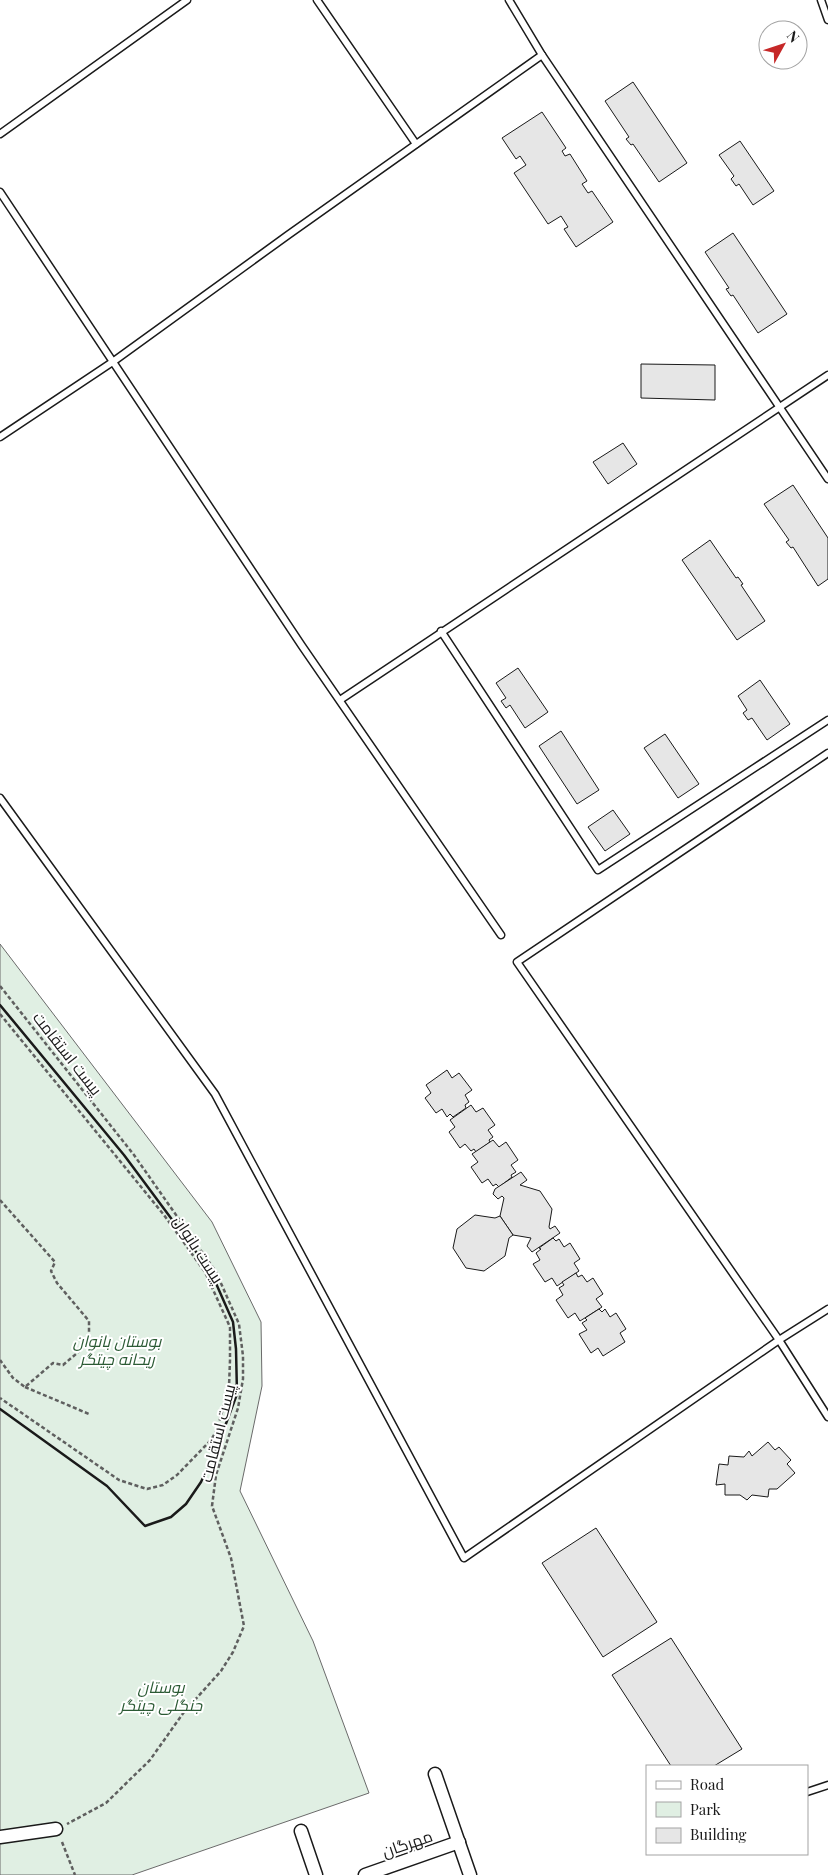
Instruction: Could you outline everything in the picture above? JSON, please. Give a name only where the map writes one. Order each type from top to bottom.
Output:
[{"type":"street","points":[[435,1774],[470,1875]]},
{"type":"street","points":[[0,1837],[56,1829]]},
{"type":"street","points":[[301,1831],[316,1875]]},
{"type":"street","name":"مهرگان","points":[[366,1875],[459,1842]]},
{"type":"lane","points":[[0,134],[187,0]]},
{"type":"lane","points":[[317,0],[416,144]]},
{"type":"lane","points":[[509,0],[542,55],[828,479]]},
{"type":"lane","points":[[821,0],[828,20]]},
{"type":"lane","points":[[0,437],[114,361],[542,55]]},
{"type":"lane","points":[[0,192],[340,700],[501,935]]},
{"type":"lane","points":[[340,700],[828,375]]},
{"type":"lane","points":[[441,631],[598,870],[828,720]]},
{"type":"lane","points":[[828,753],[517,962],[780,1340],[828,1417]]},
{"type":"lane","points":[[0,798],[215,1094],[464,1558],[780,1340],[828,1309]]},
{"type":"lane","points":[[808,1792],[828,1784]]},
{"type":"path","name":"پیست استقامت","points":[[0,986],[134,1154],[216,1272],[239,1324],[243,1356],[243,1379],[238,1408],[216,1475],[212,1506],[231,1558],[244,1626],[234,1652],[221,1671],[184,1712],[150,1760],[106,1803],[56,1829]]},
{"type":"path","name":"پیست بانوان","points":[[0,1014],[164,1215],[205,1272],[230,1327],[230,1387],[217,1430],[211,1440],[177,1475],[163,1485],[147,1489],[119,1480],[0,1398]]},
{"type":"path","points":[[0,1200],[55,1262],[52,1271],[57,1283],[89,1321],[89,1343],[63,1365],[53,1363],[25,1387]]},
{"type":"path","points":[[0,1360],[13,1378],[25,1387],[89,1414]]},
{"type":"path","points":[[56,1829],[75,1875]]},
{"type":"green space","name":"بوستان جنگلی چیتگر","points":[[0,944],[212,1222],[261,1322],[262,1386],[240,1491],[313,1641],[369,1793],[132,1875],[0,1875]]},
{"type":"building","points":[[633,82],[687,163],[659,182],[633,144],[631,145],[626,139],[629,137],[605,101]]},
{"type":"building","points":[[542,112],[566,148],[562,151],[565,156],[570,154],[587,181],[582,184],[588,193],[592,191],[613,222],[576,247],[564,229],[568,227],[561,216],[548,224],[514,173],[526,165],[520,156],[516,159],[502,138]]},
{"type":"building","points":[[740,141],[774,191],[753,205],[739,184],[736,186],[731,179],[734,176],[719,155]]},
{"type":"building","points":[[733,233],[787,314],[758,333],[733,295],[731,296],[726,289],[729,288],[705,252]]},
{"type":"building","points":[[641,364],[715,365],[715,400],[641,398]]},
{"type":"building","points":[[623,443],[637,464],[608,484],[593,462]]},
{"type":"building","points":[[793,485],[828,538],[828,579],[818,586],[793,547],[791,548],[786,542],[789,540],[764,504]]},
{"type":"building","points":[[710,540],[736,578],[738,577],[743,584],[741,585],[765,621],[737,640],[682,560]]},
{"type":"building","points":[[518,668],[548,712],[525,728],[510,705],[506,708],[501,701],[506,698],[496,683]]},
{"type":"building","points":[[760,680],[790,724],[767,740],[752,718],[748,720],[743,713],[747,710],[738,696]]},
{"type":"building","points":[[561,731],[599,790],[577,804],[539,746]]},
{"type":"building","points":[[665,734],[699,784],[678,798],[644,748]]},
{"type":"building","points":[[613,810],[630,834],[605,851],[588,827]]},
{"type":"building","points":[[447,1070],[452,1078],[459,1073],[472,1090],[465,1095],[469,1102],[465,1105],[466,1108],[453,1117],[450,1114],[447,1117],[442,1109],[436,1113],[425,1098],[431,1093],[426,1085]]},
{"type":"building","points":[[471,1105],[476,1112],[483,1108],[495,1125],[488,1130],[493,1137],[489,1140],[490,1142],[476,1152],[474,1149],[471,1151],[465,1144],[460,1148],[449,1132],[455,1127],[450,1120]]},
{"type":"building","points":[[493,1140],[499,1147],[506,1142],[518,1160],[511,1165],[516,1172],[499,1187],[496,1184],[493,1186],[488,1179],[482,1183],[471,1167],[478,1162],[472,1154]]},
{"type":"building","points":[[521,1172],[527,1180],[520,1185],[540,1191],[552,1209],[549,1227],[550,1229],[555,1226],[560,1233],[532,1252],[527,1246],[531,1238],[513,1235],[500,1216],[504,1198],[502,1196],[498,1199],[493,1194],[495,1189]]},
{"type":"building","points":[[475,1215],[495,1218],[500,1216],[513,1235],[509,1238],[505,1256],[484,1271],[466,1268],[453,1248],[457,1229]]},
{"type":"building","points":[[553,1238],[556,1241],[559,1239],[564,1247],[570,1243],[580,1259],[574,1263],[579,1271],[557,1286],[552,1278],[545,1282],[533,1264],[540,1260],[536,1253],[541,1249],[539,1248]]},
{"type":"building","points":[[576,1273],[578,1277],[582,1275],[587,1282],[593,1278],[603,1294],[596,1299],[602,1307],[580,1321],[575,1313],[568,1318],[556,1300],[563,1295],[559,1288],[564,1285],[562,1282]]},
{"type":"building","points":[[599,1309],[602,1312],[605,1309],[610,1317],[616,1313],[626,1329],[620,1333],[625,1342],[603,1356],[598,1348],[591,1353],[579,1334],[587,1330],[582,1323],[587,1320],[585,1318]]},
{"type":"building","points":[[768,1442],[775,1450],[779,1447],[791,1460],[787,1464],[795,1473],[777,1489],[769,1489],[768,1497],[752,1495],[747,1500],[740,1495],[725,1495],[725,1484],[716,1485],[719,1464],[728,1465],[729,1456],[744,1457],[749,1451],[752,1456]]},
{"type":"building","points":[[596,1528],[657,1622],[603,1657],[542,1563]]},
{"type":"building","points":[[671,1638],[742,1749],[716,1765],[670,1765],[612,1675]]},
{"type":"wall","points":[[0,1005],[124,1155],[211,1272],[233,1322],[237,1394],[218,1445],[201,1482],[186,1504],[171,1517],[145,1526],[107,1486],[0,1409]]},
{"type":"park label","name":"بوستان بانوان ریحانه چیتگر","points":[[117,1349]]}]
